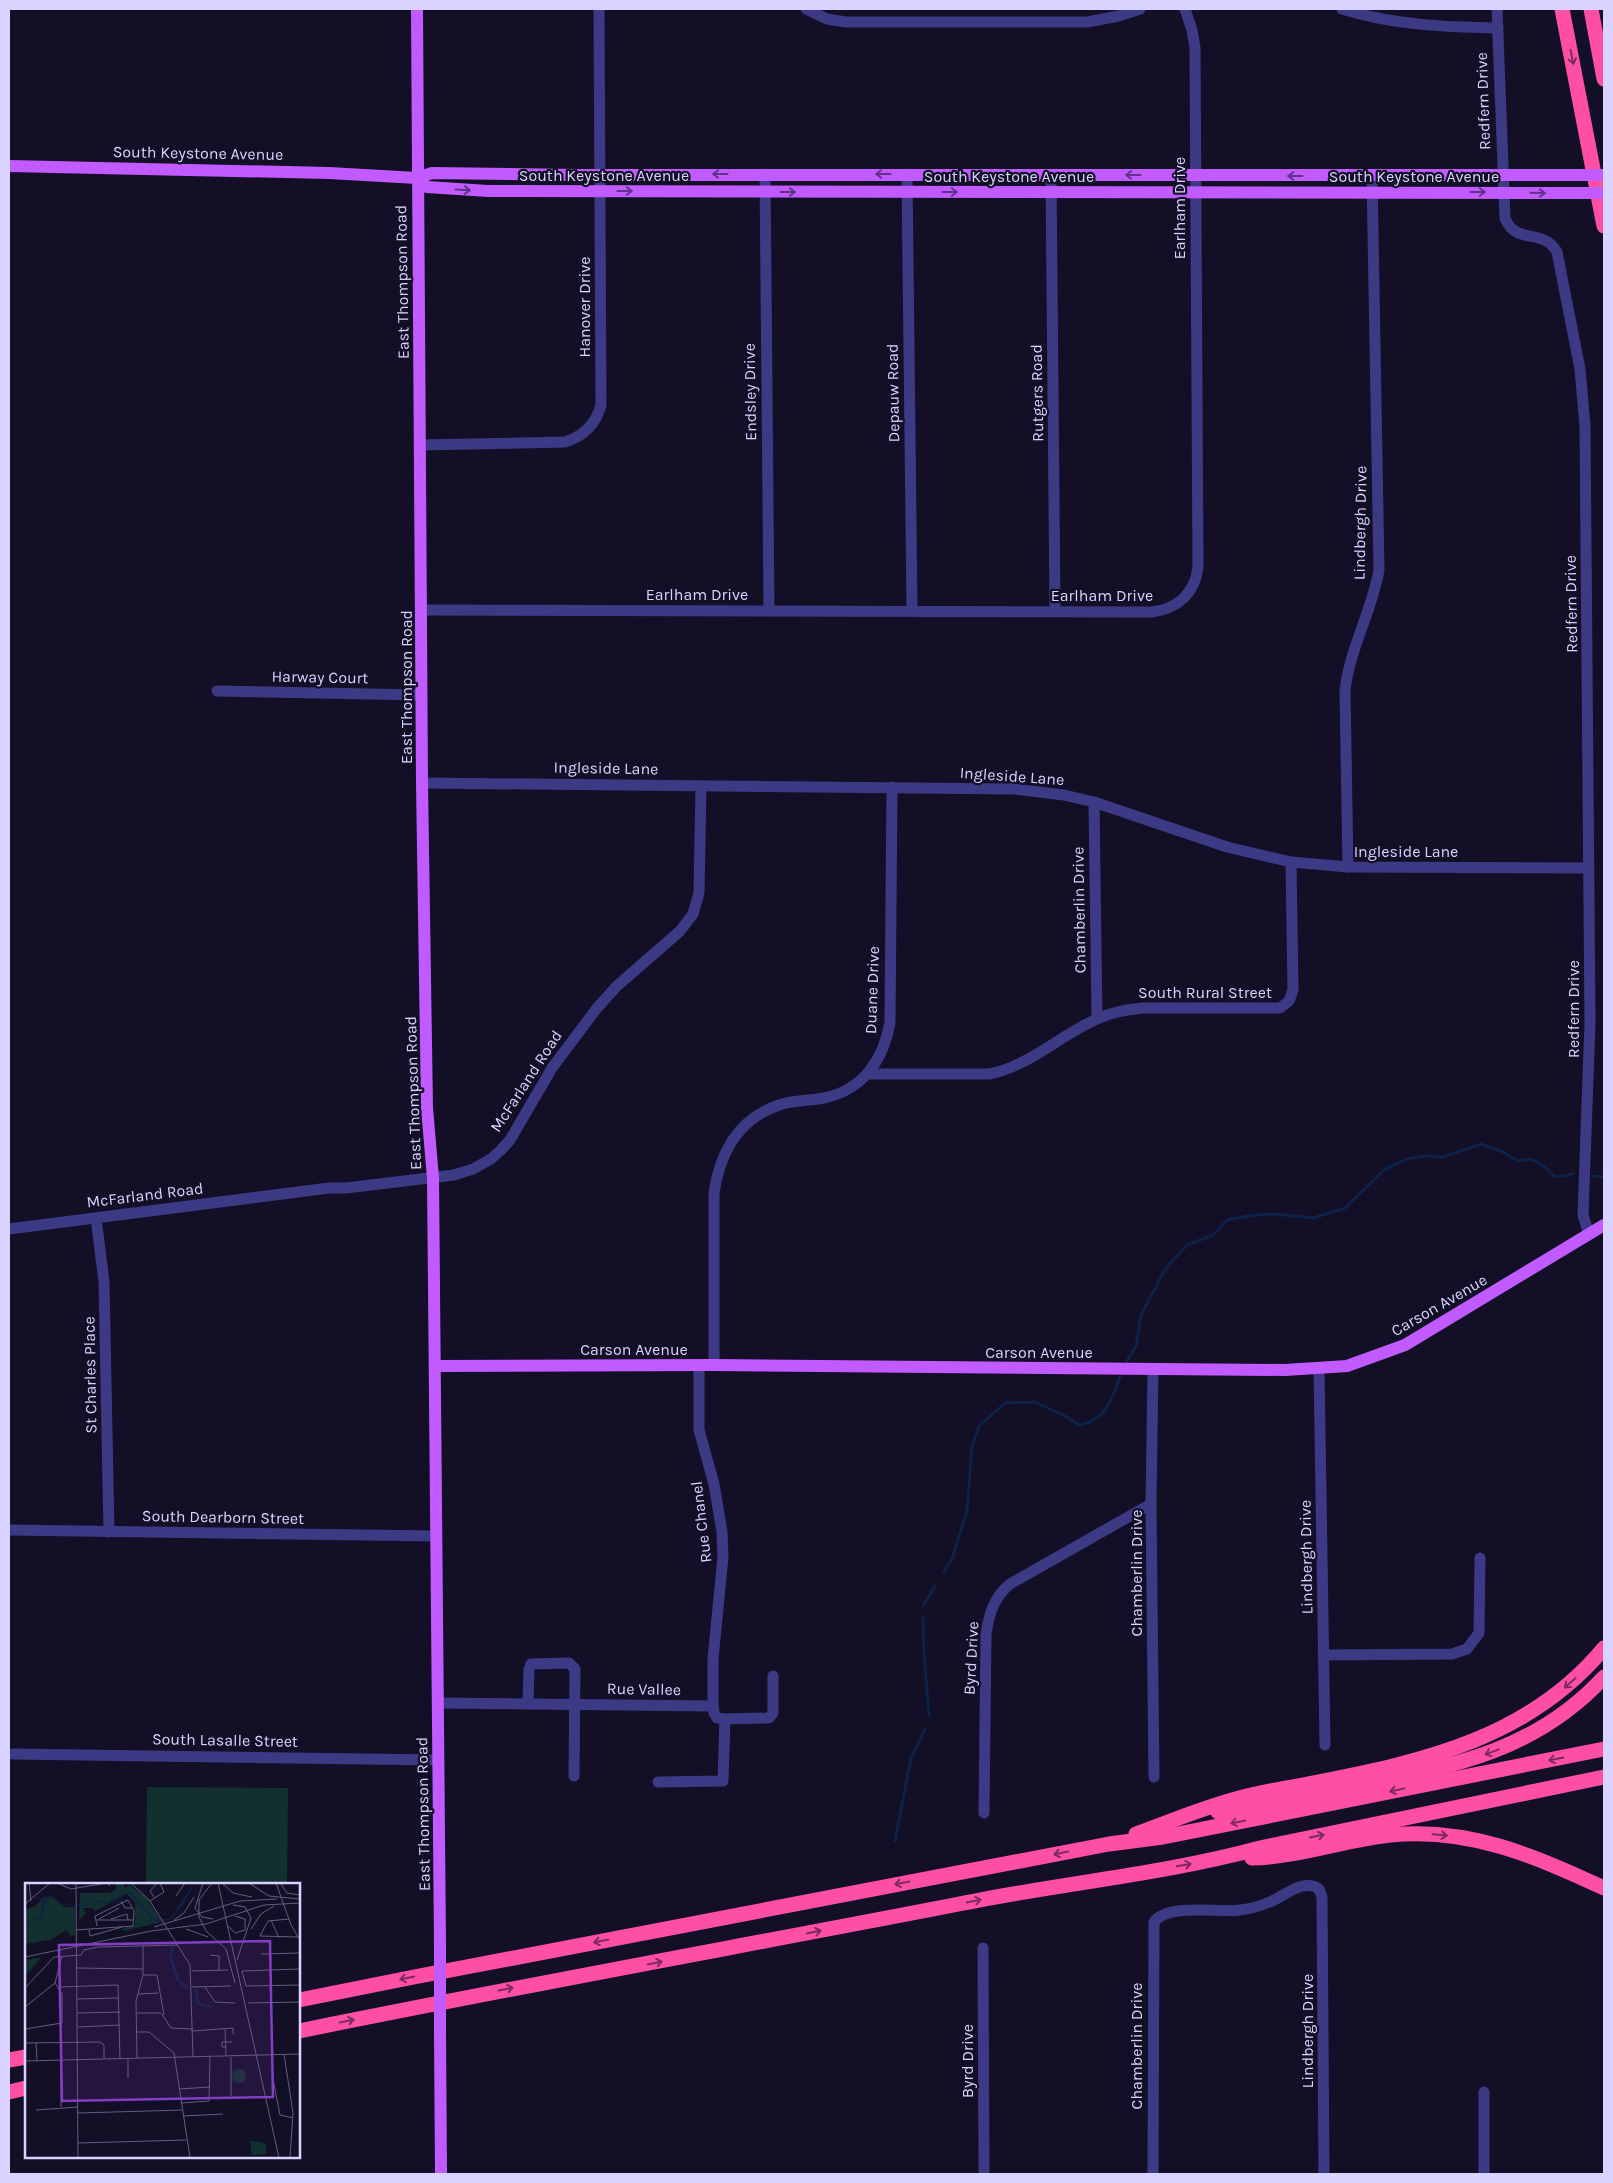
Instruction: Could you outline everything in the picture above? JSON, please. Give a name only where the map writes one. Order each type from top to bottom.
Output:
[{"type":"highway","points":[[1562,9],[1604,226]]},
{"type":"highway","points":[[1590,9],[1604,79]]},
{"type":"highway","points":[[1109,1844],[1236,1799],[1379,1769],[1440,1753],[1483,1738],[1518,1720],[1554,1696],[1576,1677],[1604,1648]]},
{"type":"highway","points":[[1182,1818],[1238,1809],[1462,1762],[1504,1747],[1543,1728],[1561,1716],[1604,1676]]},
{"type":"highway","points":[[300,2000],[1109,1844],[1163,1837],[1604,1749]]},
{"type":"highway","points":[[300,2031],[526,1985],[607,1972],[985,1899],[1218,1860],[1260,1848],[1604,1778]]},
{"type":"highway","points":[[1218,1860],[1262,1858],[1373,1838],[1407,1834],[1474,1839],[1508,1847],[1540,1859],[1604,1888]]},
{"type":"highway","points":[[1540,1859],[1604,1898]]},
{"type":"highway","points":[[9,2060],[25,2057]]},
{"type":"highway","points":[[9,2092],[25,2088]]},
{"type":"main road","name":"East Thompson Road","points":[[417,9],[422,783],[427,1108],[433,1178],[436,1366],[441,2174]]},
{"type":"main road","name":"South Keystone Avenue","points":[[9,166],[329,173],[417,178],[432,173],[1604,175]]},
{"type":"main road","name":"South Keystone Avenue","points":[[417,178],[427,186],[488,191],[1604,193]]},
{"type":"main road","name":"Carson Avenue","points":[[436,1366],[714,1365],[1154,1369],[1319,1368],[1347,1366],[1405,1345],[1604,1225]]},
{"type":"street","name":"Hanover Drive","points":[[420,445],[560,443],[574,440],[592,426],[601,405],[599,9]]},
{"type":"street","points":[[806,9],[827,19],[846,22],[1088,22],[1119,16],[1140,9]]},
{"type":"street","name":"Earlham Drive","points":[[421,610],[1161,611],[1174,606],[1184,599],[1196,580],[1198,567],[1194,175],[1195,48],[1192,30],[1185,9]]},
{"type":"street","points":[[1342,9],[1420,25],[1498,28]]},
{"type":"street","name":"Redfern Drive","points":[[1498,9],[1504,218],[1508,226],[1521,235],[1547,239],[1557,252],[1584,400],[1590,1023],[1583,1215],[1589,1234]]},
{"type":"street","name":"Endsley Drive","points":[[765,174],[769,610]]},
{"type":"street","name":"Depauw Road","points":[[908,174],[912,611]]},
{"type":"street","name":"Rutgers Road","points":[[1051,175],[1055,612]]},
{"type":"street","name":"Lindbergh Drive","points":[[1348,867],[1346,681],[1354,650],[1376,586],[1379,563],[1372,176]]},
{"type":"street","name":"Harway Court","points":[[217,691],[422,694]]},
{"type":"street","name":"Ingleside Lane","points":[[422,783],[1014,789],[1064,795],[1094,802],[1227,847],[1291,862],[1348,867],[1590,868]]},
{"type":"street","name":"McFarland Road","points":[[9,1229],[329,1188],[346,1188],[454,1175],[473,1169],[491,1159],[510,1140],[552,1068],[597,1008],[617,986],[686,925],[693,914],[699,893],[701,786]]},
{"type":"street","name":"Duane Drive","points":[[714,1365],[714,1192],[717,1171],[722,1158],[738,1132],[766,1110],[790,1102],[835,1095],[850,1088],[868,1074],[887,1040],[890,1022],[892,787]]},
{"type":"street","name":"Chamberlin Drive","points":[[1094,802],[1097,1018]]},
{"type":"street","name":"South Rural Street","points":[[868,1074],[997,1073],[1018,1065],[1097,1018],[1123,1010],[1142,1008],[1280,1008],[1287,1003],[1292,996],[1293,990],[1291,862]]},
{"type":"street","name":"St Charles Place","points":[[96,1218],[104,1282],[109,1532]]},
{"type":"street","name":"Rue Chanel","points":[[699,1366],[699,1430],[714,1484],[722,1532],[723,1557],[713,1660],[713,1706]]},
{"type":"street","name":"Lindbergh Drive","points":[[1319,1368],[1325,1745]]},
{"type":"street","name":"Chamberlin Drive","points":[[1154,1369],[1151,1504],[1154,1777]]},
{"type":"street","name":"Byrd Drive","points":[[984,1813],[986,1634],[988,1616],[994,1604],[1010,1584],[1151,1504]]},
{"type":"street","name":"South Dearborn Street","points":[[9,1530],[437,1536]]},
{"type":"street","points":[[1323,1655],[1452,1654],[1466,1649],[1480,1633],[1480,1558]]},
{"type":"street","points":[[528,1704],[529,1669],[531,1664],[535,1662],[569,1663],[573,1665],[575,1669],[574,1776]]},
{"type":"street","points":[[713,1706],[717,1718],[769,1718],[773,1713],[773,1676]]},
{"type":"street","name":"Rue Vallee","points":[[438,1703],[713,1706]]},
{"type":"street","points":[[658,1782],[723,1781],[725,1718]]},
{"type":"street","name":"South Lasalle Street","points":[[12,1754],[438,1760]]},
{"type":"street","name":"Lindbergh Drive","points":[[1156,1918],[1161,1914],[1177,1911],[1247,1909],[1270,1902],[1300,1887],[1312,1885],[1319,1888],[1322,1897],[1324,2174]]},
{"type":"street","name":"Chamberlin Drive","points":[[1153,2174],[1152,1927],[1156,1918]]},
{"type":"street","name":"Byrd Drive","points":[[983,1948],[984,2174]]},
{"type":"street","points":[[1484,2092],[1484,2174]]},
{"type":"green space","points":[[147,1787],[288,1788],[287,1883],[146,1883]]},
{"type":"waterway","points":[[1127,1361],[1136,1346],[1141,1315],[1166,1268],[1187,1245],[1213,1235],[1227,1220],[1254,1215],[1275,1214],[1313,1218],[1345,1208],[1384,1170],[1407,1159],[1426,1156],[1443,1157],[1481,1144],[1503,1152],[1518,1161],[1531,1159],[1544,1166],[1555,1177],[1573,1174]]},
{"type":"waterway","points":[[1593,1176],[1604,1177]]},
{"type":"waterway","points":[[944,1572],[952,1559],[967,1511],[972,1446],[979,1426],[1005,1403],[1035,1402],[1079,1425],[1088,1422],[1096,1419],[1107,1408],[1120,1377]]},
{"type":"waterway","points":[[923,1606],[935,1586]]},
{"type":"waterway","points":[[923,1617],[929,1716]]},
{"type":"waterway","points":[[895,1841],[911,1758],[925,1729]]}]
